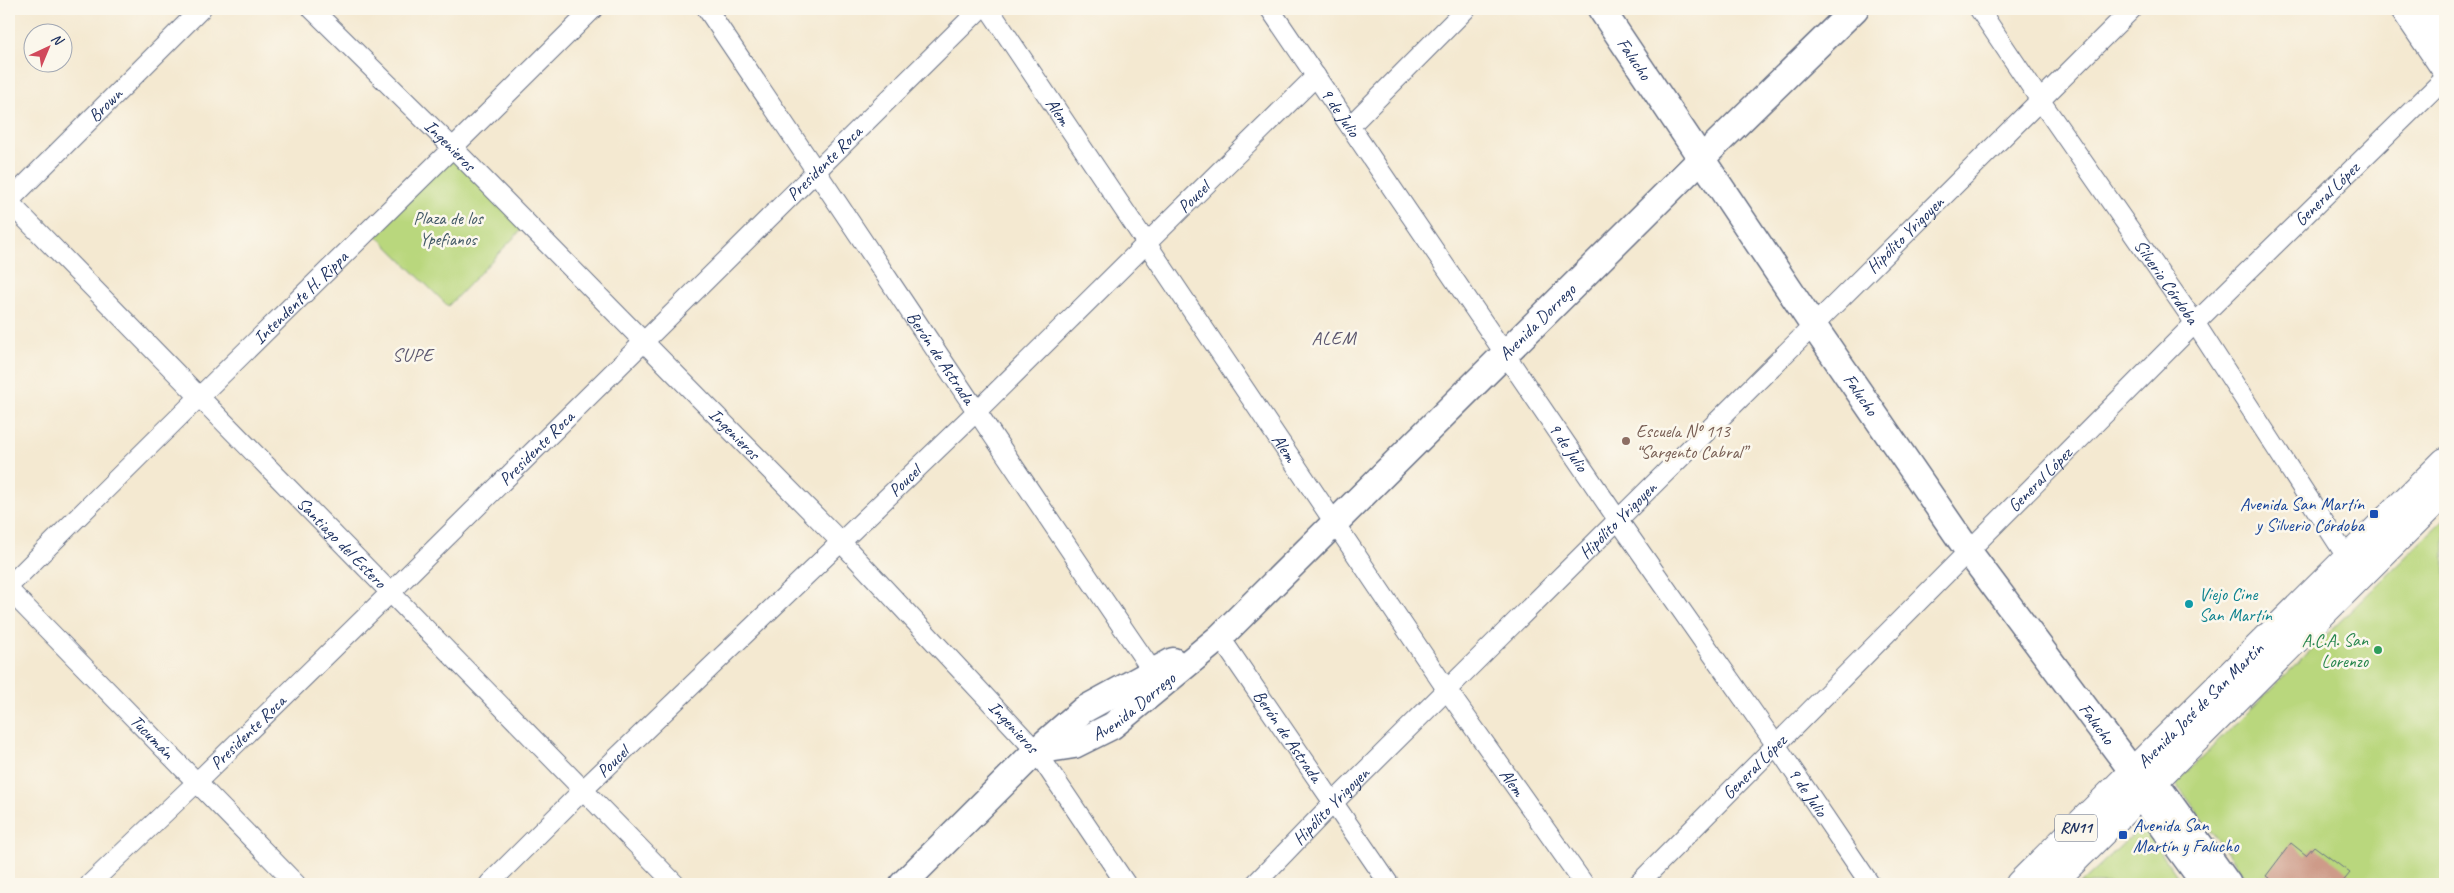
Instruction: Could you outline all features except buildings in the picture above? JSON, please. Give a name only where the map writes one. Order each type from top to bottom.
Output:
[{"type":"main road","name":"Falucho","points":[[1602,9],[1813,326],[1969,552],[2142,783],[2228,884]]},
{"type":"main road","name":"Avenida Dorrego","points":[[1036,751],[1074,745],[1112,726],[1220,636],[1855,9]]},
{"type":"main road","points":[[2405,9],[2445,68]]},
{"type":"main road","points":[[2431,9],[2445,30]]},
{"type":"main road","name":"Avenida José de San Martín","points":[[2050,884],[2348,559],[2445,462]]},
{"type":"main road","name":"Avenida José de San Martín","points":[[2020,884],[2142,783],[2445,491]]},
{"type":"main road","name":"Avenida Dorrego","points":[[903,884],[1036,751],[1083,710],[1220,636]]},
{"type":"main road","name":"Falucho","points":[[2142,783],[2205,884]]},
{"type":"street","name":"Brown","points":[[9,201],[201,9]]},
{"type":"street","name":"Ingenieros","points":[[312,9],[454,148],[642,343],[840,541],[1036,751],[1126,884]]},
{"type":"street","name":"Intendente H. Rippa","points":[[9,586],[198,396],[454,148],[593,9]]},
{"type":"street","name":"Berón de Astrada","points":[[707,9],[976,412],[1153,672]]},
{"type":"street","name":"Presidente Roca","points":[[90,884],[390,593],[980,9]]},
{"type":"street","name":"Alem","points":[[989,9],[1336,521],[1447,690],[1584,884]]},
{"type":"street","name":"9 de Julio","points":[[1270,9],[1618,520],[1776,745],[1870,884]]},
{"type":"street","points":[[1350,126],[1466,9]]},
{"type":"street","name":"Silverio Córdoba","points":[[1979,9],[2195,323],[2348,559]]},
{"type":"street","name":"Hipólito Yrigoyen","points":[[1255,884],[1332,804],[2132,9]]},
{"type":"street","name":"Poucel","points":[[489,884],[583,790],[976,412],[1316,76]]},
{"type":"street","name":"General López","points":[[1638,884],[2195,323],[2445,78]]},
{"type":"street","name":"Santiago del Estero","points":[[9,201],[675,884]]},
{"type":"street","name":"Tucumán","points":[[9,590],[296,884]]},
{"type":"street","name":"Berón de Astrada","points":[[1220,636],[1332,804],[1389,884]]},
{"type":"street","points":[[1133,709],[1153,672]]},
{"type":"green space","name":"Plaza de los Ypefianos","points":[[453,148],[527,224],[448,306],[370,229]]},
{"type":"green space","name":"A.C.A. San Lorenzo","points":[[2445,518],[2445,884],[2250,884],[2176,783]]},
{"type":"green space","points":[[2142,826],[2183,884],[2080,884]]},
{"type":"place","name":"Escuela Nº 113 “Sargento Cabral”","points":[[1626,441]]},
{"type":"place","name":"Avenida San Martín y Silverio Córdoba","points":[[2374,514]]},
{"type":"place","name":"Viejo Cine San Martín","points":[[2189,604]]},
{"type":"place","name":"A.C.A. San Lorenzo","points":[[2378,650]]},
{"type":"place","name":"Avenida San Martín y Falucho","points":[[2123,835]]},
{"type":"district","name":"ALEM","points":[[1334,338]]},
{"type":"district","name":"SUPE","points":[[413,355]]}]
